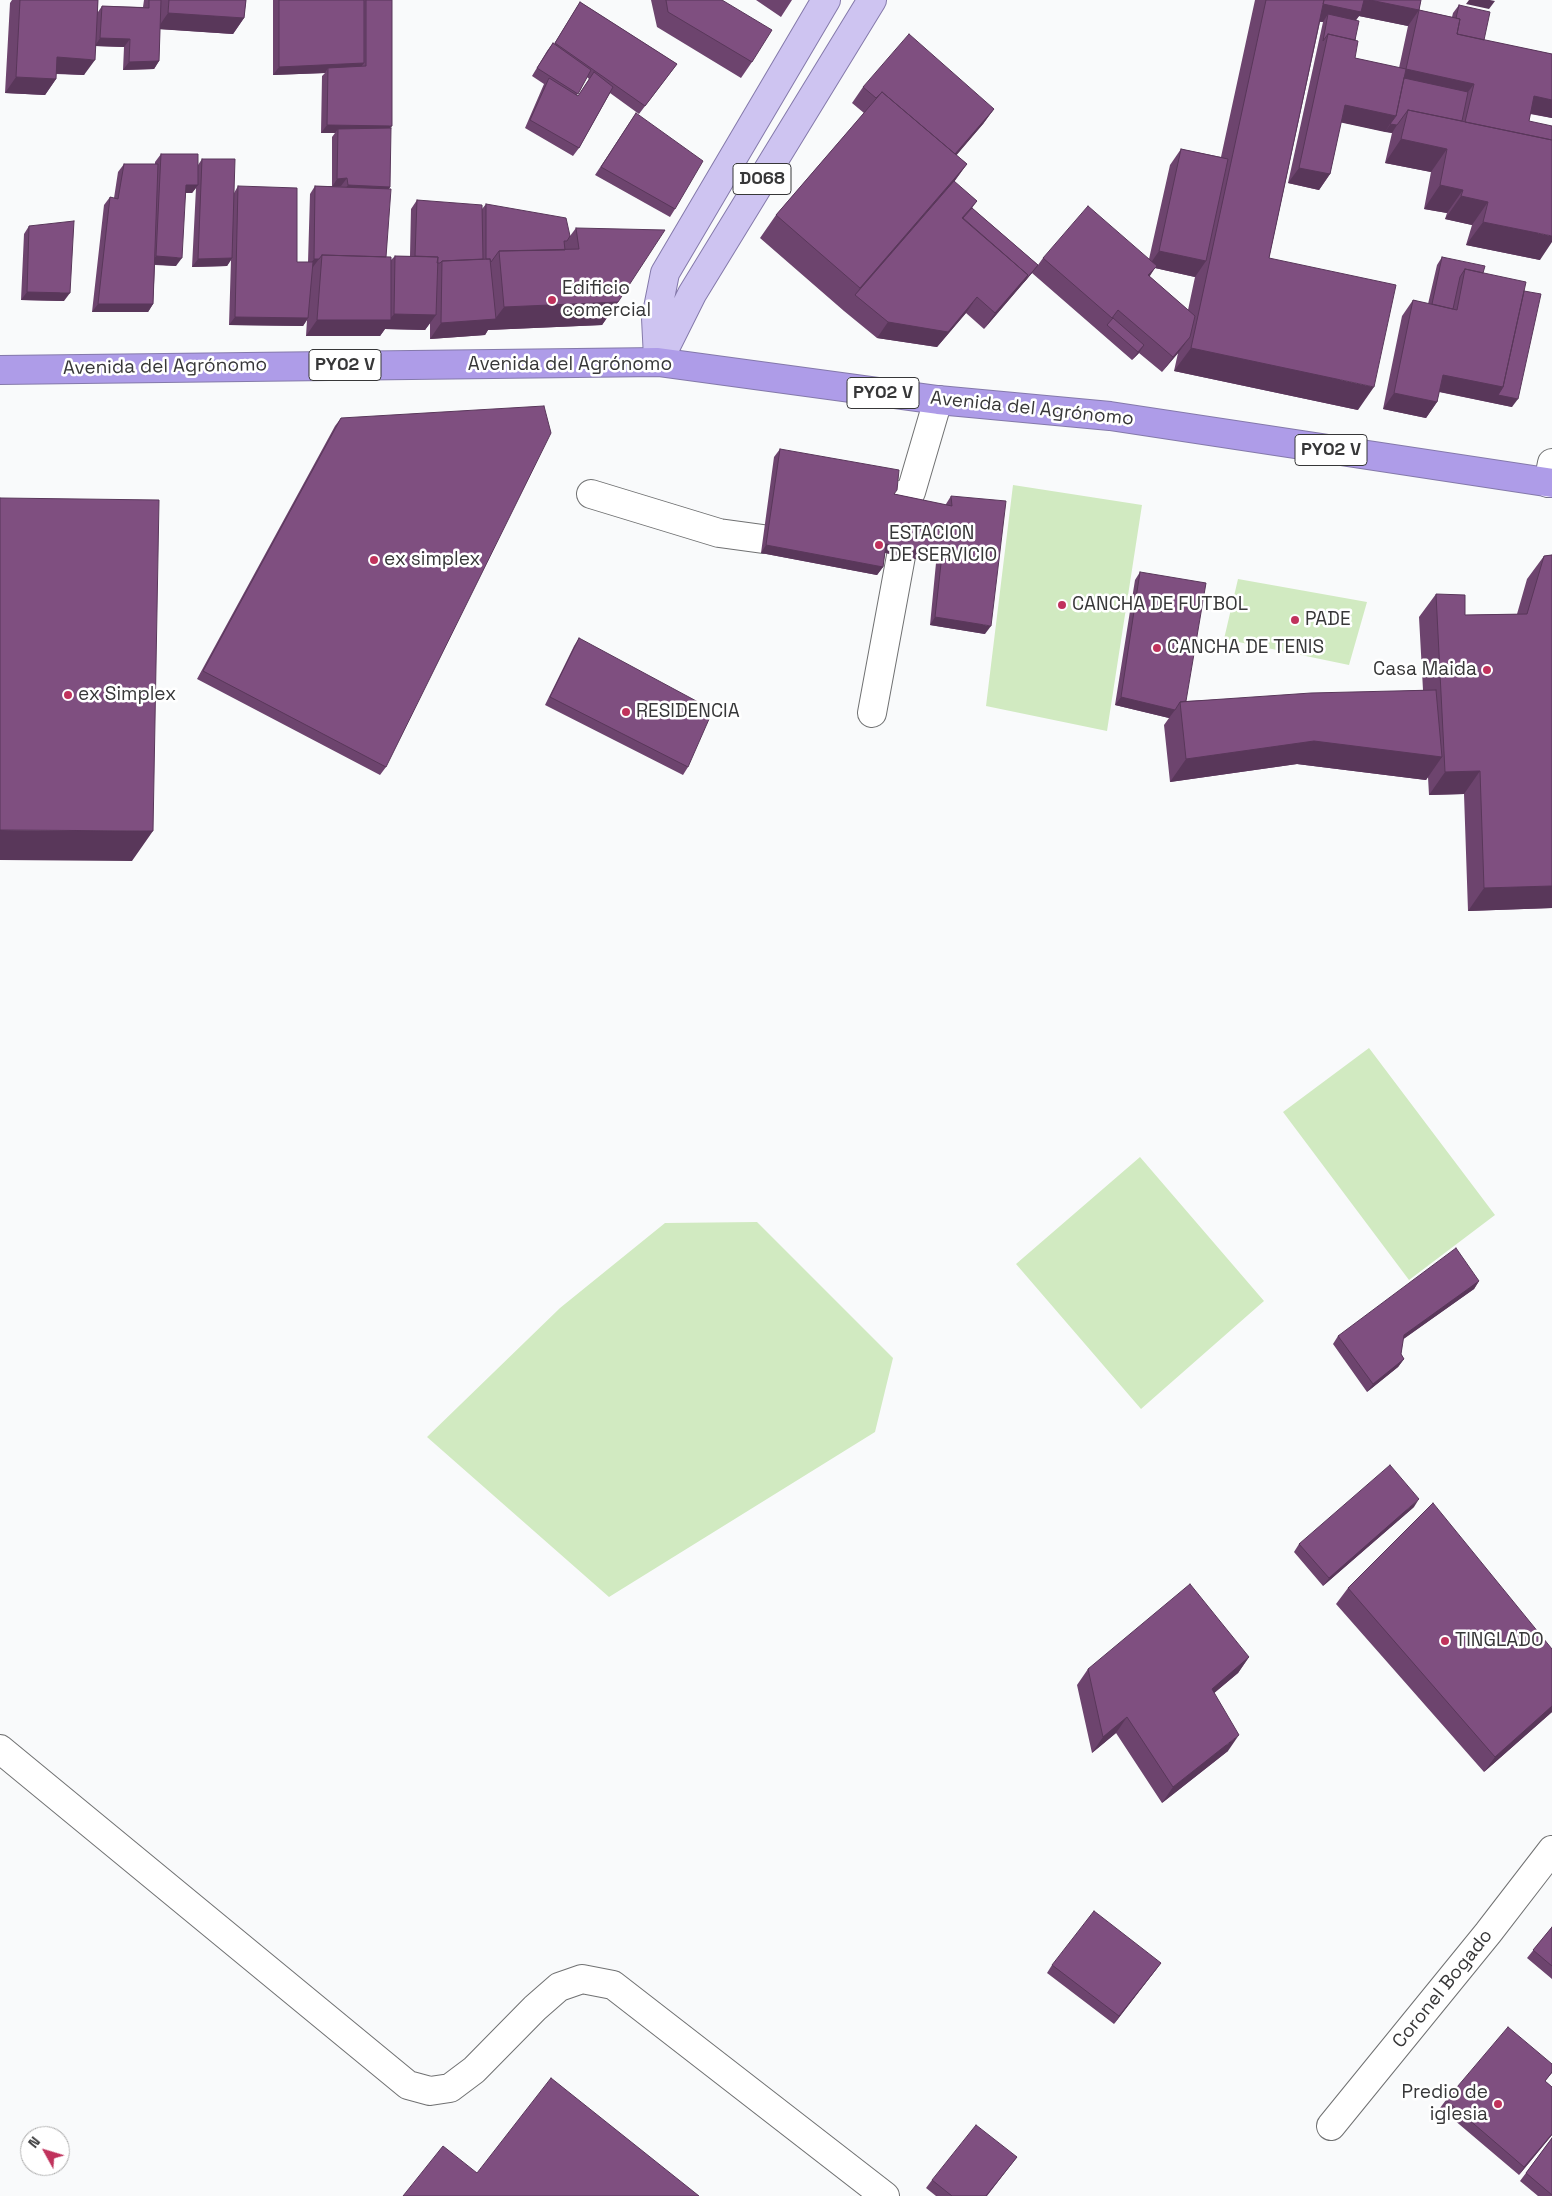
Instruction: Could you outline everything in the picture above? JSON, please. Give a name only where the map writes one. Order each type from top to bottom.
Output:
[{"type":"highway","name":"Avenida del Agrónomo","points":[[0,370],[32,368],[658,362],[938,400],[1110,416],[1551,476]]},
{"type":"main road","name":"D068","points":[[658,362],[656,318],[665,273],[826,0]]},
{"type":"main road","name":"D068","points":[[658,362],[692,294],[872,0]]},
{"type":"street","points":[[904,499],[938,400]]},
{"type":"street","points":[[591,494],[719,533],[763,539]]},
{"type":"street","points":[[872,713],[901,556]]},
{"type":"street","points":[[0,1749],[408,2085],[430,2091],[450,2088],[474,2070],[535,2008],[559,1987],[582,1979],[614,1985],[885,2196]]},
{"type":"street","name":"Coronel Bogado","points":[[1331,2126],[1488,1934],[1552,1850]]},
{"type":"green space","name":"CANCHA DE FUTBOL","points":[[1013,485],[1142,505],[1107,731],[986,706]]},
{"type":"green space","name":"PADE","points":[[1238,579],[1367,602],[1349,665],[1224,639]]},
{"type":"green space","points":[[1369,1048],[1495,1215],[1409,1280],[1283,1112]]},
{"type":"green space","points":[[1140,1157],[1264,1301],[1141,1409],[1016,1264]]},
{"type":"green space","points":[[757,1222],[893,1358],[875,1432],[609,1597],[427,1437],[560,1308],[665,1223]]},
{"type":"building","points":[[20,0],[98,0],[95,60],[57,57],[56,79],[16,77]]},
{"type":"building","points":[[149,0],[161,0],[159,61],[129,62],[130,39],[100,38],[102,6],[149,8]]},
{"type":"building","points":[[169,0],[246,0],[244,18],[168,13]]},
{"type":"building","points":[[279,0],[364,0],[364,63],[279,67]]},
{"type":"building","points":[[366,0],[392,0],[392,126],[327,125],[328,68],[366,66]]},
{"type":"building","points":[[666,0],[722,0],[772,30],[752,62],[668,12]]},
{"type":"building","points":[[1266,0],[1324,0],[1269,258],[1396,285],[1374,387],[1191,348]]},
{"type":"building","points":[[1324,0],[1364,0],[1361,12],[1323,4]]},
{"type":"building","points":[[1370,0],[1421,0],[1419,10]]},
{"type":"building","points":[[580,2],[677,64],[645,106],[555,43]]},
{"type":"building","points":[[1459,5],[1490,12],[1484,40],[1457,34],[1460,19],[1456,18]]},
{"type":"building","points":[[1419,10],[1460,19],[1457,34],[1552,54],[1552,100],[1534,96],[1529,121],[1552,126],[1552,140],[1465,122],[1474,84],[1406,69]]},
{"type":"building","points":[[1328,14],[1359,21],[1355,40],[1328,34],[1323,41]]},
{"type":"building","points":[[909,34],[994,109],[955,154],[882,92],[876,98],[863,87]]},
{"type":"building","points":[[1328,34],[1358,41],[1355,58],[1406,69],[1396,116],[1345,105],[1330,174],[1299,168]]},
{"type":"building","points":[[553,43],[591,70],[578,94],[537,68]]},
{"type":"building","points":[[594,72],[613,87],[579,148],[530,120],[549,78],[578,96]]},
{"type":"building","points":[[1404,78],[1468,92],[1462,121],[1408,110],[1397,125],[1390,124],[1396,116]]},
{"type":"building","points":[[882,92],[967,164],[860,288],[776,215]]},
{"type":"building","points":[[1408,110],[1552,140],[1552,236],[1483,222],[1488,202],[1461,196],[1463,190],[1440,185],[1447,149],[1401,139]]},
{"type":"building","points":[[636,113],[703,161],[675,209],[601,167]]},
{"type":"building","points":[[391,128],[390,187],[348,185],[347,178],[337,179],[338,129]]},
{"type":"building","points":[[1181,149],[1228,159],[1206,261],[1159,251]]},
{"type":"building","points":[[161,154],[198,154],[198,185],[186,185],[182,258],[156,256]]},
{"type":"building","points":[[202,159],[235,159],[232,258],[198,259]]},
{"type":"building","points":[[124,164],[158,164],[153,304],[98,304],[110,197],[118,199]]},
{"type":"building","points":[[954,181],[977,201],[962,218],[1028,275],[995,313],[977,297],[948,332],[888,322],[855,295]]},
{"type":"building","points":[[238,186],[297,188],[297,262],[313,262],[308,318],[235,317]]},
{"type":"building","points":[[315,186],[391,189],[386,257],[322,255],[319,259],[314,259]]},
{"type":"building","points":[[417,200],[482,205],[483,259],[442,261],[437,263],[438,257],[415,256]]},
{"type":"building","points":[[486,204],[566,218],[570,236],[567,241],[564,241],[565,250],[499,251],[491,262],[490,259],[486,259]]},
{"type":"building","points":[[1088,206],[1157,266],[1148,275],[1195,316],[1190,337],[1173,357],[1118,310],[1112,318],[1043,258]]},
{"type":"building","points":[[972,208],[1038,265],[1023,283],[1028,275],[963,218]]},
{"type":"building","points":[[74,221],[70,293],[27,292],[29,226]]},
{"type":"building","name":"Edificio comercial","points":[[576,228],[665,230],[618,302],[504,307],[499,251],[579,249]]},
{"type":"building","points":[[322,255],[391,257],[391,320],[317,320]]},
{"type":"building","points":[[395,256],[438,257],[436,315],[394,314]]},
{"type":"building","points":[[1442,257],[1485,266],[1483,273],[1465,269],[1460,277],[1453,309],[1432,304]]},
{"type":"building","points":[[490,259],[496,319],[441,323],[442,261]]},
{"type":"building","points":[[1465,269],[1526,282],[1503,387],[1443,375],[1437,402],[1394,393],[1413,300],[1457,310]]},
{"type":"building","points":[[1524,291],[1541,294],[1518,399],[1498,395],[1503,387]]},
{"type":"building","points":[[1113,318],[1144,345],[1138,352],[1107,325]]},
{"type":"building","name":"ex simplex","points":[[544,406],[551,433],[386,767],[203,671],[341,418]]},
{"type":"building","name":"ESTACION DE SERVICIO","points":[[780,449],[899,470],[897,490],[894,494],[952,506],[951,496],[1006,501],[991,626],[935,617],[942,555],[886,544],[883,567],[766,545]]},
{"type":"building","name":"ex Simplex","points":[[0,498],[159,500],[153,831],[0,830]]},
{"type":"building","points":[[1552,555],[1552,886],[1484,888],[1480,771],[1445,772],[1436,594],[1465,595],[1465,615],[1527,614],[1544,556]]},
{"type":"building","name":"CANCHA DE TENIS","points":[[1140,572],[1206,583],[1186,701],[1180,702],[1175,710],[1121,697]]},
{"type":"building","name":"RESIDENCIA","points":[[579,638],[713,710],[688,767],[550,697]]},
{"type":"building","points":[[1436,690],[1442,757],[1314,741],[1186,759],[1180,702],[1311,693]]},
{"type":"building","points":[[1456,1248],[1479,1281],[1404,1335],[1401,1354],[1404,1359],[1373,1384],[1338,1336]]},
{"type":"building","points":[[1390,1465],[1419,1499],[1329,1578],[1299,1544]]},
{"type":"building","name":"TINGLADO","points":[[1433,1503],[1552,1649],[1552,1706],[1495,1757],[1348,1588]]},
{"type":"building","points":[[1190,1584],[1249,1657],[1212,1689],[1239,1735],[1173,1787],[1127,1717],[1103,1737],[1088,1669]]},
{"type":"building","points":[[1094,1911],[1161,1963],[1119,2016],[1052,1965]]},
{"type":"building","points":[[1552,1927],[1552,1966],[1533,1950]]},
{"type":"building","name":"Predio de iglesia","points":[[1508,2027],[1552,2064],[1552,2072],[1545,2081],[1552,2087],[1552,2134],[1524,2167],[1446,2100]]},
{"type":"building","points":[[551,2078],[699,2196],[403,2196],[443,2146],[477,2173]]},
{"type":"building","points":[[976,2125],[1017,2157],[986,2196],[952,2196],[932,2180]]},
{"type":"building","points":[[1552,2138],[1552,2195],[1526,2173]]},
{"type":"place","name":"Edificio comercial","points":[[552,300]]},
{"type":"place","name":"ESTACION DE SERVICIO","points":[[879,545]]},
{"type":"place","name":"ex simplex","points":[[374,560]]},
{"type":"place","name":"CANCHA DE FUTBOL","points":[[1062,605]]},
{"type":"place","name":"PADE","points":[[1295,620]]},
{"type":"place","name":"CANCHA DE TENIS","points":[[1157,648]]},
{"type":"place","name":"Casa Maida","points":[[1487,670]]},
{"type":"place","name":"ex Simplex","points":[[68,695]]},
{"type":"place","name":"RESIDENCIA","points":[[626,712]]},
{"type":"place","name":"TINGLADO","points":[[1445,1641]]},
{"type":"place","name":"Predio de iglesia","points":[[1498,2104]]}]
